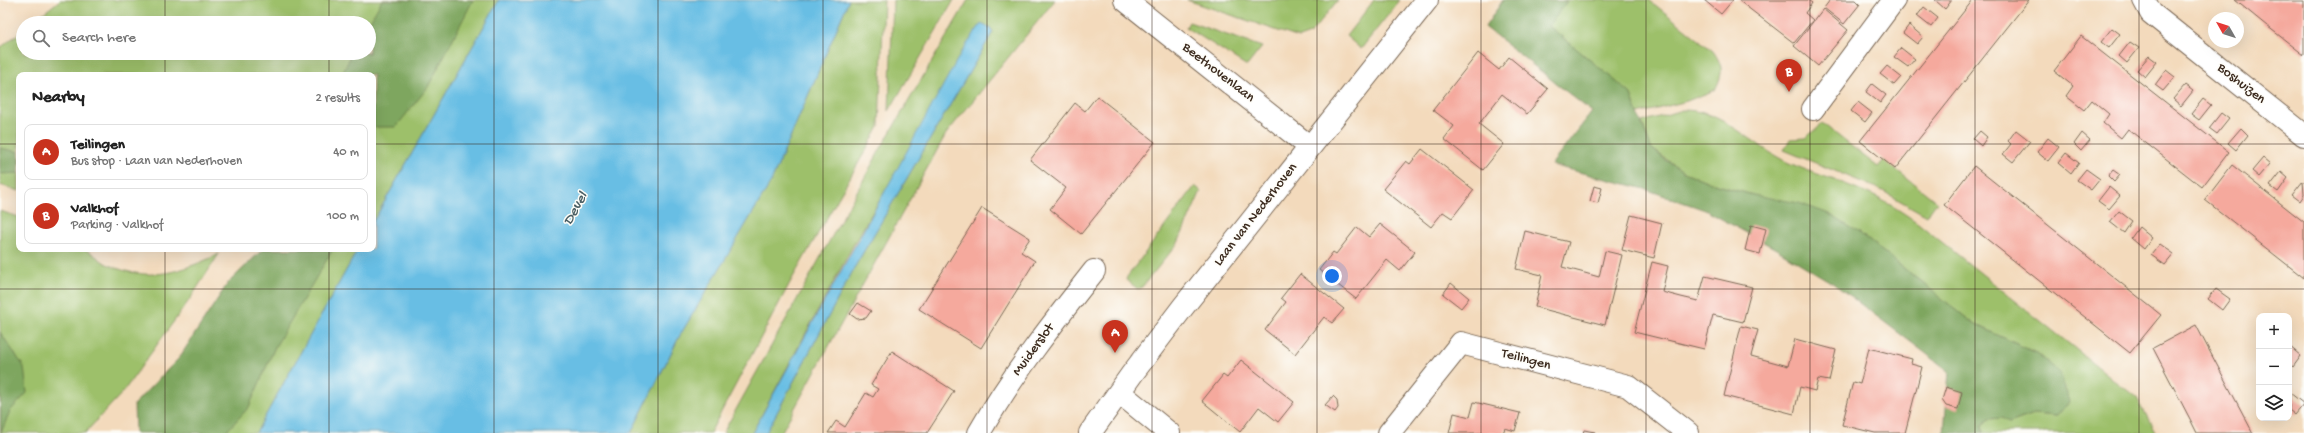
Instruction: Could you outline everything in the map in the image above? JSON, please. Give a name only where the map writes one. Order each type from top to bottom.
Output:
[{"type":"street","name":"Beethovenlaan","points":[[1125,0],[1310,147]]},
{"type":"street","name":"Laan van Nederhoven","points":[[1090,433],[1183,307],[1427,0]]},
{"type":"street","points":[[1814,109],[1894,0]]},
{"type":"street","name":"Boshuizen","points":[[2144,0],[2151,13],[2304,135]]},
{"type":"street","name":"Muiderslot","points":[[978,433],[999,397],[1094,271]]},
{"type":"street","name":"Teilingen","points":[[1389,433],[1461,343],[1628,386],[1688,433]]},
{"type":"street","points":[[1119,392],[1169,433]]},
{"type":"green space","points":[[60,0],[407,0],[376,57],[376,16],[40,16]]},
{"type":"green space","points":[[382,0],[473,0],[428,87],[396,127],[376,127],[376,72],[343,72],[349,60],[376,60],[376,16],[373,16]]},
{"type":"green space","points":[[439,0],[499,0],[376,217],[376,115]]},
{"type":"green space","points":[[849,0],[884,0],[879,127],[792,279],[710,433],[631,433],[679,337],[771,182]]},
{"type":"green space","points":[[893,0],[954,0],[889,111]]},
{"type":"green space","points":[[968,0],[1055,0],[946,134],[781,433],[766,433],[857,263],[993,32],[990,27],[897,171],[855,242],[752,433],[723,433],[881,148]]},
{"type":"green space","points":[[1187,0],[1338,0],[1310,34],[1299,38]]},
{"type":"green space","points":[[1374,0],[1400,0],[1361,49],[1346,36]]},
{"type":"green space","points":[[1503,0],[1567,1],[1549,26],[1630,93],[1651,148],[1666,160],[1684,172],[1714,184],[1753,195],[1799,203],[1829,214],[1858,232],[1974,324],[2038,354],[2060,373],[2069,402],[2057,416],[2034,414],[2009,423],[2002,418],[1989,419],[1982,425],[1983,433],[1944,433],[1949,371],[1834,284],[1776,249],[1705,210],[1645,189],[1551,165],[1592,112],[1485,27]]},
{"type":"green space","points":[[1563,0],[1649,0],[1713,51],[1721,66],[1720,79],[1715,90],[1687,101],[1638,114],[1630,93],[1548,26],[1566,2]]},
{"type":"green space","points":[[1189,22],[1262,47],[1247,66],[1186,27]]},
{"type":"green space","points":[[16,35],[16,60],[374,60],[368,72],[16,72],[16,190],[0,185],[0,48]]},
{"type":"green space","points":[[1682,110],[1697,111],[1725,122],[1763,148],[1789,163],[1847,184],[1872,195],[1918,223],[2137,398],[2156,433],[1983,433],[1982,425],[1989,419],[2002,418],[2009,423],[2034,414],[2057,416],[2060,373],[2038,354],[1974,324],[1858,232],[1753,195],[1714,184],[1684,172],[1651,148],[1642,122]]},
{"type":"green space","points":[[1822,123],[1878,167],[1884,160],[1937,202],[1927,216],[1881,190],[1784,150],[1790,139],[1806,138]]},
{"type":"green space","points":[[0,148],[16,151],[16,173],[0,174]]},
{"type":"green space","points":[[1195,186],[1201,191],[1178,243],[1142,287],[1138,289],[1126,280],[1127,277]]},
{"type":"green space","points":[[0,211],[16,216],[16,252],[90,252],[109,265],[138,273],[152,274],[178,270],[219,254],[190,299],[123,392],[85,433],[0,433]]},
{"type":"green space","points":[[260,252],[331,252],[275,347],[249,407],[225,433],[135,433],[134,404],[179,358],[228,283]]},
{"type":"green space","points":[[300,252],[356,252],[256,433],[200,433]]},
{"type":"green space","points":[[0,332],[24,367],[27,393],[10,411],[1,433]]},
{"type":"water","name":"Devel","points":[[499,0],[849,0],[771,182],[679,337],[631,433],[256,433],[356,252],[376,252],[376,217]]},
{"type":"water","points":[[981,24],[990,28],[993,32],[857,263],[766,433],[752,433],[962,51]]},
{"type":"building","points":[[1704,0],[1733,0],[1721,14]]},
{"type":"building","points":[[1738,0],[1808,0],[1812,3],[1805,13],[1813,20],[1794,43]]},
{"type":"building","points":[[1830,0],[1856,0],[1860,4],[1844,24],[1824,8]]},
{"type":"building","points":[[1935,0],[1952,0],[1945,9]]},
{"type":"building","points":[[1973,0],[2029,0],[1895,169],[1860,141]]},
{"type":"building","points":[[2235,0],[2304,0],[2304,55],[2267,26]]},
{"type":"building","points":[[1924,7],[1938,18],[1931,27],[1917,16]]},
{"type":"building","points":[[1823,9],[1848,30],[1818,66],[1794,46]]},
{"type":"building","points":[[1909,25],[1923,37],[1917,44],[1903,33]]},
{"type":"building","points":[[2112,28],[2120,34],[2109,48],[2101,42]]},
{"type":"building","points":[[2081,36],[2229,152],[2202,187],[2128,129],[2121,138],[2103,123],[2109,114],[2092,100],[2084,110],[2066,96],[2073,86],[2054,71]]},
{"type":"building","points":[[2130,42],[2139,48],[2127,63],[2119,56]]},
{"type":"building","points":[[1901,48],[1915,59],[1908,67],[1894,57]]},
{"type":"building","points":[[1478,53],[1499,70],[1509,57],[1548,89],[1527,114],[1502,94],[1479,124],[1504,144],[1483,170],[1444,139],[1454,126],[1433,110]]},
{"type":"building","points":[[2149,56],[2157,62],[2145,77],[2137,70]]},
{"type":"building","points":[[1887,66],[1901,77],[1894,85],[1880,74]]},
{"type":"building","points":[[2166,70],[2175,77],[2163,91],[2155,85]]},
{"type":"building","points":[[1872,84],[1886,95],[1880,103],[1866,92]]},
{"type":"building","points":[[2185,85],[2193,91],[2181,106],[2173,99]]},
{"type":"building","points":[[1097,96],[1155,142],[1081,234],[1050,209],[1066,188],[1030,160],[1075,103],[1085,111]]},
{"type":"building","points":[[2203,99],[2211,105],[2199,120],[2191,114]]},
{"type":"building","points":[[1858,102],[1872,113],[1865,122],[1851,111]]},
{"type":"building","points":[[2221,113],[2229,119],[2217,134],[2209,128]]},
{"type":"building","points":[[2241,128],[2248,135],[2236,150],[2228,143]]},
{"type":"building","points":[[2016,130],[2030,141],[2013,162],[2003,154],[2011,144],[2008,141]]},
{"type":"building","points":[[1980,131],[1987,137],[1981,146],[1973,139]]},
{"type":"building","points":[[2082,133],[2090,140],[2081,151],[2074,144]]},
{"type":"building","points":[[2048,138],[2059,147],[2048,161],[2037,152]]},
{"type":"building","points":[[1422,149],[1474,190],[1452,218],[1443,212],[1431,227],[1383,189],[1406,161],[1410,164]]},
{"type":"building","points":[[2066,153],[2079,163],[2071,174],[2058,163]]},
{"type":"building","points":[[2263,158],[2270,164],[2259,177],[2252,171]]},
{"type":"building","points":[[2232,165],[2304,222],[2304,278],[2205,200]]},
{"type":"building","points":[[1974,166],[2161,315],[2130,353],[1944,205]]},
{"type":"building","points":[[2086,169],[2100,179],[2091,190],[2077,180]]},
{"type":"building","points":[[2113,170],[2120,175],[2114,182],[2108,176]]},
{"type":"building","points":[[2281,172],[2288,178],[2278,192],[2270,186]]},
{"type":"building","points":[[2303,181],[2304,195],[2300,201],[2292,195]]},
{"type":"building","points":[[1594,186],[1602,188],[1598,203],[1590,201]]},
{"type":"building","points":[[2109,187],[2120,196],[2109,209],[2098,201]]},
{"type":"building","points":[[982,208],[1030,238],[1021,252],[1035,261],[981,348],[919,309]]},
{"type":"building","points":[[2119,211],[2132,221],[2124,233],[2110,222]]},
{"type":"building","points":[[1631,215],[1662,223],[1654,258],[1622,250]]},
{"type":"building","points":[[1380,224],[1415,252],[1400,271],[1387,260],[1356,299],[1319,270],[1333,252],[1336,254],[1357,227],[1369,237]]},
{"type":"building","points":[[1751,225],[1766,229],[1760,254],[1745,250]]},
{"type":"building","points":[[2139,227],[2152,238],[2144,249],[2131,238]]},
{"type":"building","points":[[1525,231],[1569,242],[1562,267],[1599,277],[1605,251],[1622,255],[1605,325],[1535,307],[1542,275],[1516,269]]},
{"type":"building","points":[[2160,244],[2174,254],[2165,265],[2151,255]]},
{"type":"building","points":[[1652,262],[1668,266],[1662,292],[1681,297],[1698,301],[1705,276],[1752,287],[1743,322],[1713,315],[1704,349],[1634,332]]},
{"type":"building","points":[[1300,274],[1344,309],[1332,323],[1324,317],[1295,354],[1265,330],[1286,302],[1281,298]]},
{"type":"building","points":[[1451,283],[1469,298],[1461,308],[1443,294]]},
{"type":"building","points":[[2216,289],[2230,299],[2222,310],[2208,299]]},
{"type":"building","points":[[858,303],[871,311],[866,318],[857,319],[850,314]]},
{"type":"building","points":[[2196,325],[2253,433],[2197,433],[2153,348]]},
{"type":"building","points":[[1741,326],[1758,330],[1751,356],[1788,366],[1795,339],[1836,350],[1829,381],[1818,379],[1815,391],[1800,387],[1794,414],[1724,396]]},
{"type":"building","points":[[1869,348],[1912,359],[1911,364],[1922,367],[1905,433],[1875,433],[1842,425],[1853,382],[1860,384]]},
{"type":"building","points":[[2292,348],[2301,356],[2293,367],[2292,366]]},
{"type":"building","points":[[892,351],[954,391],[927,433],[828,433],[836,421],[845,427],[866,393],[873,397],[878,389],[871,385]]},
{"type":"building","points":[[1241,360],[1294,402],[1278,422],[1259,407],[1240,432],[1202,401],[1223,375],[1227,378]]},
{"type":"building","points":[[1946,387],[1962,392],[1958,409],[1946,406],[1942,400]]},
{"type":"building","points":[[2292,395],[2304,404],[2295,415],[2292,412]]},
{"type":"building","points":[[1333,396],[1337,400],[1338,408],[1335,412],[1325,405]]},
{"type":"building","points":[[1474,402],[1520,413],[1515,431],[1505,428],[1503,433],[1449,433],[1454,413],[1470,417]]},
{"type":"building","points":[[1584,430],[1595,432],[1595,433],[1583,433]]},
{"type":"place","name":"Valkhof","points":[[1789,92]]},
{"type":"place","name":"Teilingen","points":[[1115,353]]}]
